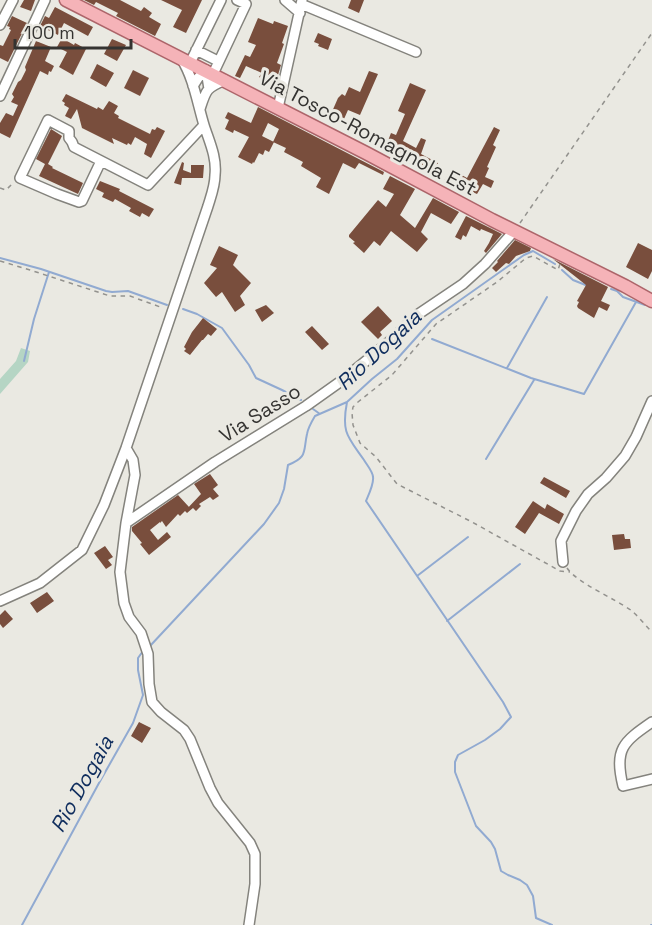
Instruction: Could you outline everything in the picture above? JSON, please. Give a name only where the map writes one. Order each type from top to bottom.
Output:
[{"type":"main road","name":"Via Tosco-Romagnola Est","points":[[66,0],[650,300]]},
{"type":"street","points":[[0,25],[12,0]]},
{"type":"street","points":[[0,96],[45,0]]},
{"type":"street","points":[[0,601],[40,583],[82,550],[104,505],[126,448],[213,190],[216,172],[214,156],[185,61],[196,50],[220,0]]},
{"type":"street","points":[[194,86],[198,78],[209,72],[218,61],[246,4],[237,0]]},
{"type":"street","points":[[285,0],[416,52]]},
{"type":"street","points":[[278,108],[301,6]]},
{"type":"street","points":[[196,50],[218,61]]},
{"type":"street","points":[[209,72],[209,89]]},
{"type":"street","points":[[200,109],[205,94],[211,86],[225,80]]},
{"type":"street","points":[[101,161],[79,202],[20,178],[48,120],[69,131],[69,138],[74,147],[148,185],[204,125]]},
{"type":"street","name":"Via Sasso","points":[[126,523],[215,462],[345,379],[420,313],[463,284],[485,264],[514,231]]},
{"type":"street","points":[[563,561],[561,541],[576,511],[588,494],[625,456],[652,401]]},
{"type":"street","points":[[126,448],[133,460],[135,475],[120,572],[124,603],[129,616],[141,633],[147,654],[148,684],[152,702],[184,730],[218,803],[239,828],[255,854],[255,884],[249,925]]},
{"type":"street","points":[[652,722],[633,735],[619,757],[623,786],[652,779]]},
{"type":"path","points":[[514,231],[652,33]]},
{"type":"path","points":[[0,188],[6,190],[20,178]]},
{"type":"path","points":[[564,256],[558,270],[533,256],[526,258],[504,277],[436,324],[392,375],[353,407],[353,425],[360,443],[376,457],[397,483],[560,571],[570,572],[632,612],[652,632]]},
{"type":"path","points":[[0,261],[110,296],[130,296],[172,311]]},
{"type":"green space","points":[[21,348],[30,351],[28,362],[0,394],[0,379],[16,361]]},
{"type":"building","points":[[24,0],[35,0],[31,11],[20,7]]},
{"type":"building","points":[[84,0],[120,0],[141,11],[144,7],[152,13],[149,17],[161,24],[155,36],[116,16],[118,13],[96,2],[94,5]]},
{"type":"building","points":[[161,0],[202,0],[186,33],[173,27],[182,10]]},
{"type":"building","points":[[351,0],[364,0],[359,13],[348,8]]},
{"type":"building","points":[[55,7],[93,27],[88,36],[64,23],[58,35],[40,26],[45,16],[49,18]]},
{"type":"building","points":[[12,16],[27,23],[8,62],[0,58],[0,45],[3,46],[11,30],[7,26]]},
{"type":"building","points":[[258,18],[273,24],[274,21],[288,26],[277,63],[281,65],[275,83],[259,77],[262,73],[246,66],[240,78],[235,76],[245,55],[250,57],[256,45],[248,42]]},
{"type":"building","points":[[318,33],[332,39],[328,50],[314,42]]},
{"type":"building","points":[[62,38],[86,49],[73,75],[59,67],[67,52],[57,47]]},
{"type":"building","points":[[112,39],[126,45],[117,61],[104,54]]},
{"type":"building","points":[[36,41],[51,47],[45,61],[54,66],[48,75],[40,71],[10,138],[0,133],[0,123],[6,113],[13,116],[18,105],[11,102],[14,97],[12,94],[26,70],[25,67]]},
{"type":"building","points":[[97,64],[114,73],[106,87],[90,78]]},
{"type":"building","points":[[133,70],[149,78],[140,96],[124,88]]},
{"type":"building","points":[[369,71],[378,74],[360,115],[348,110],[344,119],[331,114],[338,98],[342,94],[345,96],[349,87],[360,92]]},
{"type":"building","points":[[410,83],[426,90],[403,141],[416,148],[421,138],[426,140],[421,154],[438,163],[433,174],[402,160],[405,154],[386,146],[391,133],[396,135],[405,114],[398,111]]},
{"type":"building","points":[[66,94],[103,110],[109,101],[118,106],[114,113],[119,116],[118,118],[150,134],[152,129],[155,130],[157,127],[165,131],[151,158],[144,154],[147,144],[135,137],[131,145],[112,138],[114,144],[82,128],[77,109],[71,119],[65,116],[69,108],[62,101]]},
{"type":"building","points":[[258,107],[384,172],[383,175],[359,163],[355,169],[343,163],[329,194],[316,187],[321,178],[301,166],[303,162],[284,152],[286,148],[274,142],[269,152],[265,150],[263,155],[259,153],[252,164],[238,157],[249,137],[234,130],[233,133],[225,129],[229,120],[225,118],[228,112],[251,123]],"holes":[[[268,123],[279,129],[273,142],[262,136]]]},
{"type":"building","points":[[494,127],[500,130],[493,145],[496,147],[485,177],[494,181],[491,188],[483,184],[477,194],[457,185],[456,188],[444,181],[451,169],[467,178]]},
{"type":"building","points":[[51,129],[62,136],[48,164],[83,183],[78,194],[39,176],[45,164],[36,159]]},
{"type":"building","points":[[182,162],[184,163],[183,170],[191,173],[191,165],[204,165],[203,178],[182,178],[181,185],[174,183]]},
{"type":"building","points":[[390,176],[415,189],[400,215],[415,228],[433,198],[459,212],[451,224],[431,213],[421,232],[428,239],[417,252],[391,231],[380,246],[374,241],[364,253],[353,243],[355,242],[349,235],[378,200],[386,207],[394,194],[383,189]]},
{"type":"building","points":[[100,181],[120,189],[119,191],[154,209],[149,217],[142,213],[140,217],[129,211],[131,208],[115,199],[113,202],[102,197],[104,193],[96,189]]},
{"type":"building","points":[[466,216],[502,234],[486,253],[484,251],[493,234],[471,226],[466,237],[463,235],[461,240],[455,237]]},
{"type":"building","points":[[515,240],[531,248],[530,251],[516,256],[509,264],[506,263],[496,272],[492,268]]},
{"type":"building","points":[[638,243],[652,250],[652,271],[648,279],[626,267]]},
{"type":"building","points":[[219,246],[238,255],[233,265],[251,283],[240,296],[245,305],[235,312],[222,292],[216,297],[204,283],[217,268],[210,265]]},
{"type":"building","points":[[553,259],[608,287],[601,301],[610,305],[607,311],[599,307],[594,318],[578,308],[579,302],[577,301],[586,285]]},
{"type":"building","points":[[266,305],[274,313],[262,322],[255,310]]},
{"type":"building","points":[[378,306],[392,321],[380,332],[382,335],[378,339],[361,322]]},
{"type":"building","points":[[203,318],[217,329],[211,336],[208,334],[190,355],[184,351],[186,349],[184,347]]},
{"type":"building","points":[[312,326],[329,344],[322,350],[305,332]]},
{"type":"building","points":[[210,474],[218,485],[213,489],[219,496],[213,500],[210,497],[199,504],[201,506],[196,511],[193,508],[187,513],[185,511],[201,494],[194,484]]},
{"type":"building","points":[[544,477],[570,491],[566,498],[540,483]]},
{"type":"building","points":[[178,495],[189,507],[180,516],[178,514],[166,527],[162,521],[150,530],[158,540],[167,532],[171,537],[149,555],[132,531],[132,527]]},
{"type":"building","points":[[533,501],[545,509],[547,504],[564,514],[559,524],[539,513],[525,534],[515,527]]},
{"type":"building","points":[[624,534],[625,539],[630,539],[631,548],[614,550],[612,535]]},
{"type":"building","points":[[105,546],[113,557],[108,560],[112,565],[106,569],[94,553]]},
{"type":"building","points":[[47,592],[54,601],[37,613],[30,603]]},
{"type":"building","points":[[5,610],[13,619],[3,628],[0,624],[0,615]]},
{"type":"building","points":[[139,722],[151,728],[142,743],[131,736]]},
{"type":"waterway","name":"Rio Dogaia","points":[[150,646],[264,524],[279,503],[288,465],[304,453],[310,425],[315,416],[347,402],[397,359],[432,320],[524,255],[533,251],[555,264]]},
{"type":"waterway","points":[[0,258],[106,291],[128,291],[167,305]]},
{"type":"waterway","name":"Rio Dogaia","points":[[562,270],[573,280],[588,286]]},
{"type":"waterway","points":[[24,361],[49,272]]},
{"type":"waterway","name":"Rio Dogaia","points":[[611,289],[623,297],[648,304]]},
{"type":"waterway","points":[[507,368],[547,297]]},
{"type":"waterway","points":[[432,339],[531,378],[584,394],[636,302]]},
{"type":"waterway","points":[[183,309],[222,328],[256,378],[301,400]]},
{"type":"waterway","points":[[486,459],[534,380]]},
{"type":"waterway","points":[[347,402],[345,412],[347,434],[373,475],[372,486],[366,501],[511,717],[485,740],[458,755],[455,772],[476,826],[495,849],[501,871],[527,885],[533,896],[536,918],[552,925]]},
{"type":"waterway","name":"Rio Dogaia","points":[[313,409],[320,414]]},
{"type":"waterway","points":[[417,576],[468,537]]},
{"type":"waterway","points":[[447,621],[520,564]]},
{"type":"waterway","name":"Rio Dogaia","points":[[22,925],[133,723],[143,695],[138,670],[138,658],[143,651]]}]
